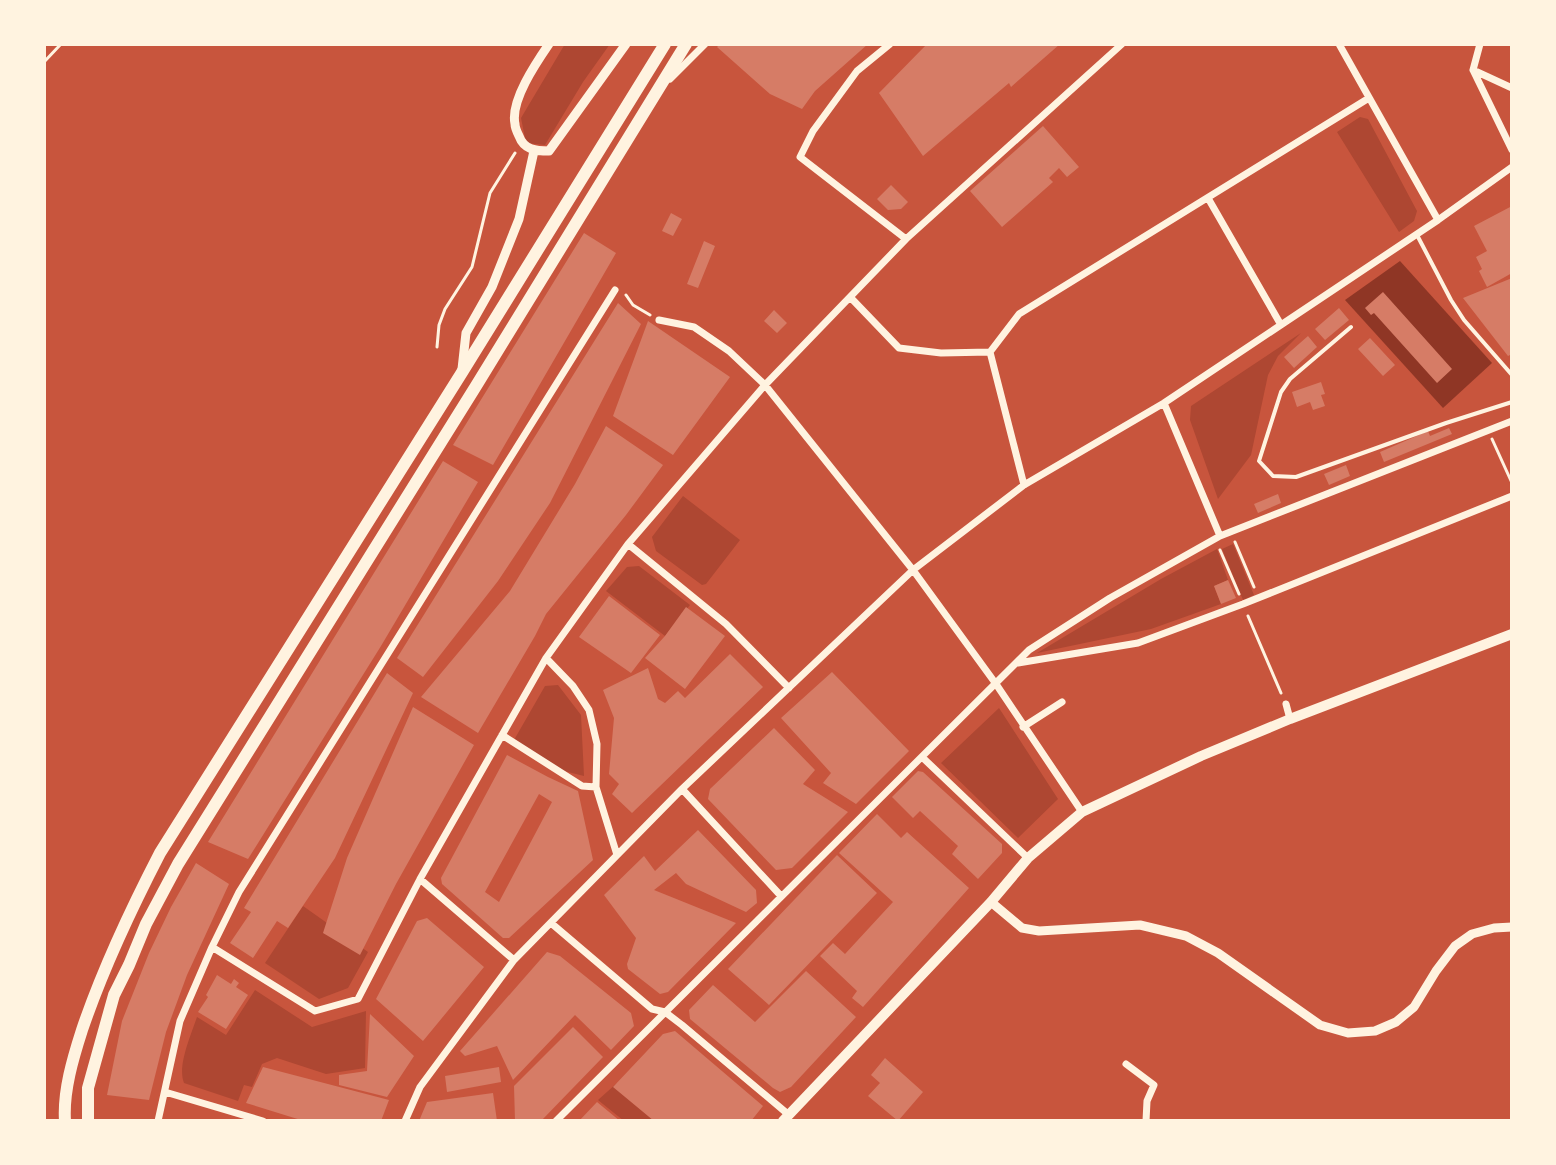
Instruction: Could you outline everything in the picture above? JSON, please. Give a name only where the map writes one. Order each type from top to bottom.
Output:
[{"type":"highway","points":[[65,1121],[72,1060],[91,1002],[127,916],[160,853],[665,44]]},
{"type":"highway","points":[[88,1121],[88,1088],[114,995],[146,924],[178,864],[686,44]]},
{"type":"main road","points":[[786,1118],[991,902],[1028,858],[1082,812],[1201,756],[1290,719],[1512,634]]},
{"type":"street","points":[[549,44],[517,103],[514,122],[521,142],[534,151],[549,151],[626,44]]},
{"type":"street","points":[[654,93],[705,44]]},
{"type":"street","points":[[890,44],[857,71],[813,131],[800,157],[906,239]]},
{"type":"street","points":[[212,947],[315,1011],[358,999],[420,879],[546,658],[628,544],[765,385],[906,239],[1122,44]]},
{"type":"street","points":[[1339,44],[1438,220]]},
{"type":"street","points":[[1480,44],[1473,70],[1512,150]]},
{"type":"street","points":[[1473,70],[1512,88]]},
{"type":"street","points":[[990,352],[1019,314],[1369,98]]},
{"type":"street","points":[[461,374],[466,333],[492,287],[519,219],[534,151]]},
{"type":"street","points":[[405,1121],[420,1087],[514,960],[682,789],[913,570],[1024,485],[1164,403],[1512,167]]},
{"type":"street","points":[[1208,198],[1281,325]]},
{"type":"street","points":[[158,1121],[180,1021],[239,892],[615,290]]},
{"type":"street","points":[[851,298],[899,348],[941,353],[990,352]]},
{"type":"street","points":[[659,320],[694,327],[729,351],[765,385],[913,570],[996,684],[1082,812]]},
{"type":"street","points":[[990,352],[1024,485]]},
{"type":"street","points":[[1164,403],[1218,537]]},
{"type":"street","points":[[556,1121],[1029,650],[1110,598],[1218,537],[1512,421]]},
{"type":"street","points":[[1016,663],[1138,643],[1512,496]]},
{"type":"street","points":[[628,544],[726,624],[789,688]]},
{"type":"street","points":[[546,658],[573,686],[589,710],[597,744],[596,787],[617,855]]},
{"type":"street","points":[[1023,727],[1062,702]]},
{"type":"street","points":[[1286,704],[1290,719]]},
{"type":"street","points":[[502,735],[582,786],[596,787]]},
{"type":"street","points":[[922,757],[1028,858]]},
{"type":"street","points":[[682,789],[781,896]]},
{"type":"street","points":[[420,879],[514,960]]},
{"type":"street","points":[[991,902],[1022,928],[1039,931],[1140,925],[1186,936],[1218,953],[1320,1025],[1348,1033],[1375,1031],[1396,1022],[1414,1007],[1455,946],[1472,934],[1512,927]]},
{"type":"street","points":[[551,923],[652,1009],[665,1012],[786,1118]]},
{"type":"street","points":[[1126,1064],[1154,1085],[1147,1101],[1146,1121]]},
{"type":"street","points":[[165,1092],[263,1121]]},
{"type":"lane","points":[[1416,234],[1464,320],[1512,375]]},
{"type":"lane","points":[[1351,327],[1290,379],[1281,392],[1259,461],[1273,476],[1296,477],[1512,402]]},
{"type":"path","points":[[44,62],[61,44]]},
{"type":"path","points":[[437,347],[439,325],[445,309],[472,267],[490,193],[521,142]]},
{"type":"path","points":[[615,290],[659,320]]},
{"type":"path","points":[[1488,431],[1512,483]]},
{"type":"path","points":[[1230,532],[1259,598]]},
{"type":"path","points":[[1218,537],[1286,704]]},
{"type":"shaded area","points":[[565,44],[610,44],[545,145],[526,143],[521,118]]},
{"type":"shaded area","points":[[1360,117],[1368,119],[1417,211],[1414,221],[1399,232],[1337,132]]},
{"type":"shaded area","points":[[1400,261],[1492,363],[1443,408],[1345,300]]},
{"type":"shaded area","points":[[1301,333],[1278,356],[1268,375],[1251,455],[1218,499],[1190,420],[1191,406]]},
{"type":"shaded area","points":[[683,496],[740,540],[706,584],[702,585],[656,551],[652,537]]},
{"type":"shaded area","points":[[1233,544],[1254,595],[1243,600],[1222,549]]},
{"type":"shaded area","points":[[1217,549],[1228,580],[1214,586],[1221,604],[1151,629],[1037,653],[1161,579]]},
{"type":"shaded area","points":[[639,566],[690,605],[665,636],[606,591],[627,567]]},
{"type":"shaded area","points":[[558,685],[581,715],[584,776],[564,771],[514,740],[545,686]]},
{"type":"shaded area","points":[[999,708],[1058,799],[1018,838],[941,763]]},
{"type":"shaded area","points":[[303,906],[368,952],[348,988],[319,999],[265,963]]},
{"type":"shaded area","points":[[255,990],[312,1027],[366,1011],[365,1068],[326,1074],[277,1058],[262,1064],[252,1087],[244,1085],[238,1101],[184,1083],[183,1059],[197,1017],[226,1035]]},
{"type":"shaded area","points":[[617,1083],[664,1121],[624,1121],[598,1100]]},
{"type":"building","points":[[720,44],[868,44],[815,91],[802,109],[770,94],[717,47]]},
{"type":"building","points":[[927,44],[1060,44],[923,156],[879,93]]},
{"type":"building","points":[[1043,126],[1079,167],[1067,177],[1059,168],[1049,178],[1053,182],[1002,227],[970,191]]},
{"type":"building","points":[[891,185],[908,202],[901,209],[888,210],[877,199]]},
{"type":"building","points":[[1512,206],[1512,273],[1487,287],[1476,257],[1487,251],[1474,226]]},
{"type":"building","points":[[671,213],[682,219],[673,236],[662,231]]},
{"type":"building","points":[[584,233],[616,253],[493,465],[453,445]]},
{"type":"building","points":[[704,241],[715,246],[698,288],[687,284]]},
{"type":"building","points":[[1512,278],[1512,354],[1508,356],[1463,298]]},
{"type":"building","points":[[1383,292],[1452,369],[1437,383],[1374,313],[1371,315],[1365,308]]},
{"type":"building","points":[[618,303],[641,324],[550,503],[498,581],[423,677],[397,658]]},
{"type":"building","points":[[1339,308],[1349,320],[1325,340],[1315,329]]},
{"type":"building","points":[[774,310],[787,323],[777,333],[764,321]]},
{"type":"building","points":[[648,321],[730,377],[673,455],[613,416]]},
{"type":"building","points":[[1308,336],[1317,347],[1294,368],[1284,357]]},
{"type":"building","points":[[1370,338],[1395,365],[1383,376],[1358,349]]},
{"type":"building","points":[[1321,382],[1325,406],[1313,410],[1310,402],[1297,407],[1292,392]]},
{"type":"building","points":[[606,426],[663,465],[546,614],[478,733],[421,697],[510,591]]},
{"type":"building","points":[[1449,428],[1452,434],[1384,462],[1380,452],[1428,431],[1430,436]]},
{"type":"building","points":[[443,461],[478,482],[381,646],[248,859],[208,842]]},
{"type":"building","points":[[1346,465],[1350,476],[1329,485],[1324,474]]},
{"type":"building","points":[[1278,494],[1281,503],[1258,513],[1254,504]]},
{"type":"building","points":[[1228,580],[1236,598],[1221,604],[1214,586]]},
{"type":"building","points":[[609,596],[660,635],[631,673],[579,637]]},
{"type":"building","points":[[686,607],[725,636],[685,689],[645,658]]},
{"type":"building","points":[[730,654],[763,687],[632,813],[612,794],[619,784],[609,774],[614,718],[603,690],[648,668],[658,699],[665,703],[678,691],[685,698]]},
{"type":"building","points":[[832,672],[909,751],[856,804],[823,783],[831,773],[781,718]]},
{"type":"building","points":[[387,673],[413,693],[335,858],[288,928],[277,921],[253,958],[230,943],[251,912],[244,908]]},
{"type":"building","points":[[413,707],[474,745],[360,955],[323,933],[347,858]]},
{"type":"building","points":[[774,728],[815,770],[803,784],[848,812],[792,868],[776,870],[708,799],[710,789]]},
{"type":"building","points":[[507,755],[578,791],[593,860],[509,938],[503,938],[442,884],[441,878]],"holes":[[[539,794],[552,802],[499,902],[485,892]]]},
{"type":"building","points":[[918,771],[923,772],[1002,844],[1002,853],[978,879],[952,854],[958,846],[920,811],[913,818],[892,797]]},
{"type":"building","points":[[877,814],[901,838],[907,832],[969,888],[863,1007],[852,998],[857,991],[820,956],[833,943],[845,954],[893,902],[839,853]]},
{"type":"building","points":[[698,830],[756,890],[757,903],[746,912],[686,884],[676,873],[654,890],[736,923],[668,992],[660,994],[628,969],[636,938],[604,895],[644,856],[655,871]]},
{"type":"building","points":[[837,855],[877,893],[769,1005],[728,969]]},
{"type":"building","points":[[196,863],[229,884],[187,975],[166,1032],[149,1100],[107,1095],[122,1021],[149,953]]},
{"type":"building","points":[[427,918],[484,967],[423,1041],[376,999],[417,921]]},
{"type":"building","points":[[547,952],[560,956],[631,1013],[634,1026],[611,1050],[575,1015],[513,1080],[497,1046],[465,1056],[460,1051]]},
{"type":"building","points":[[806,971],[856,1017],[791,1087],[780,1092],[690,1019],[689,1010],[713,985],[755,1022]]},
{"type":"building","points":[[217,975],[231,984],[234,979],[239,983],[236,987],[248,995],[226,1029],[198,1012]]},
{"type":"building","points":[[370,1014],[414,1056],[387,1097],[339,1085],[339,1075],[367,1071]]},
{"type":"building","points":[[573,1027],[603,1057],[541,1121],[515,1121],[514,1086]]},
{"type":"building","points":[[675,1031],[763,1106],[751,1121],[654,1121],[613,1087],[663,1034]]},
{"type":"building","points":[[885,1058],[923,1092],[898,1121],[868,1096],[880,1083],[871,1075]]},
{"type":"building","points":[[263,1067],[389,1100],[381,1121],[304,1121],[246,1103]]},
{"type":"building","points":[[499,1067],[501,1082],[447,1092],[445,1076]]},
{"type":"building","points":[[493,1093],[497,1121],[419,1121],[427,1102]]},
{"type":"building","points":[[597,1102],[620,1121],[579,1121]]}]
